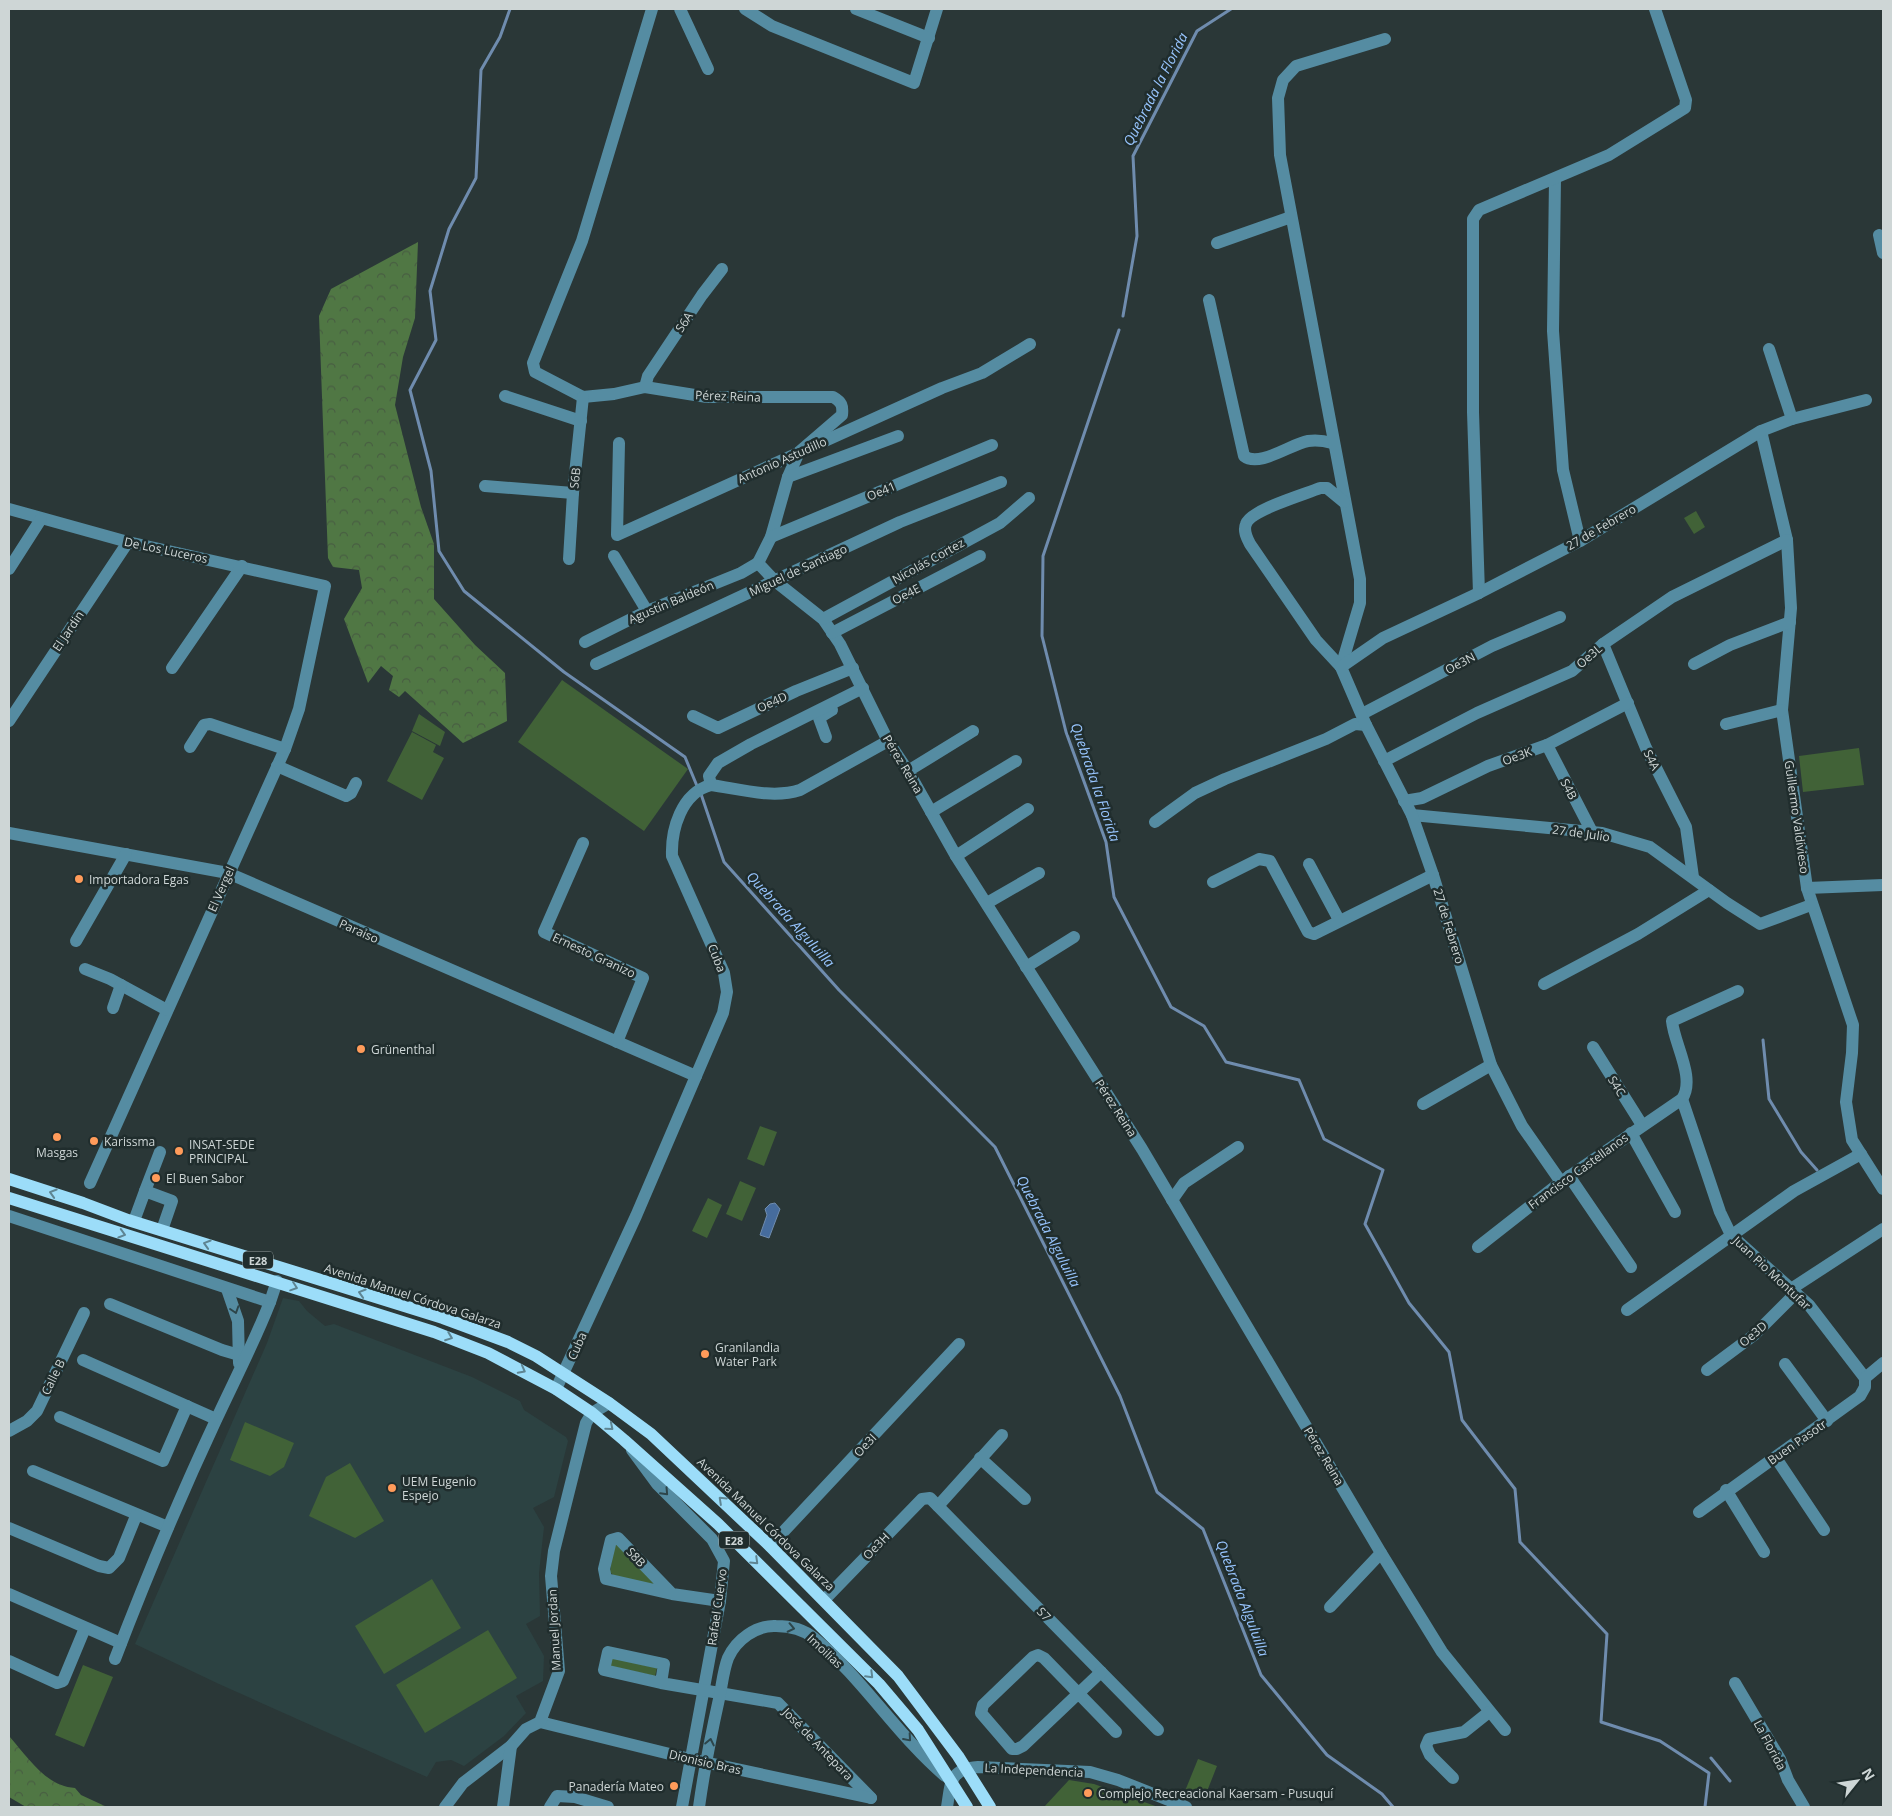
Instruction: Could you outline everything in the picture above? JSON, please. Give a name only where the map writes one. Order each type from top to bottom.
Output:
[{"type":"main road","name":"Avenida Manuel Córdova Galarza","points":[[9,1179],[162,1230],[444,1318],[508,1342],[564,1373],[651,1434],[825,1599],[898,1676],[966,1768],[990,1807]]},
{"type":"main road","name":"E28","points":[[9,1198],[434,1332],[488,1353],[556,1388],[592,1413],[718,1524],[879,1684],[918,1730],[967,1807]]},
{"type":"street","points":[[583,397],[535,372],[533,364],[582,241],[652,9]]},
{"type":"street","points":[[680,9],[708,69]]},
{"type":"street","points":[[745,9],[772,26],[914,83],[937,9]]},
{"type":"street","points":[[856,9],[929,38]]},
{"type":"street","points":[[1479,593],[1473,412],[1473,219],[1479,210],[1609,155],[1685,108],[1686,100],[1655,9]]},
{"type":"street","points":[[1341,667],[1360,603],[1360,579],[1332,442],[1280,155],[1278,98],[1283,80],[1296,66],[1385,39]]},
{"type":"street","points":[[1555,179],[1553,331],[1563,470],[1580,541]]},
{"type":"street","points":[[1217,243],[1291,217]]},
{"type":"street","points":[[1879,235],[1883,253]]},
{"type":"street","name":"S6A","points":[[646,381],[702,294],[722,269]]},
{"type":"street","points":[[1209,300],[1244,456],[1252,460],[1262,459],[1310,440],[1332,442]]},
{"type":"street","name":"Antonio Astudillo","points":[[619,443],[617,535],[799,452],[982,373],[1030,344]]},
{"type":"street","points":[[1770,349],[1792,419]]},
{"type":"street","name":"Pérez Reina","points":[[583,397],[614,394],[646,381],[707,397],[833,398],[839,400],[843,406],[842,415],[799,452],[788,477],[771,537],[758,563],[775,582],[822,619],[832,633],[853,668],[888,742],[908,771],[956,856],[1172,1200],[1381,1553],[1442,1652],[1505,1730]]},
{"type":"street","points":[[505,396],[581,421]]},
{"type":"street","name":"S6B","points":[[569,559],[573,493],[583,397]]},
{"type":"street","name":"27 de Febrero","points":[[1631,1267],[1565,1179],[1522,1126],[1491,1065],[1434,875],[1412,815],[1364,720],[1341,667],[1383,638],[1479,593],[1580,541],[1761,431],[1792,419],[1866,400]]},
{"type":"street","name":"Guillermo Valdivieso","points":[[1761,431],[1787,540],[1790,622],[1782,710],[1807,888],[1811,905],[1853,1025],[1852,1054],[1846,1102],[1852,1140],[1883,1189]]},
{"type":"street","points":[[788,477],[898,436]]},
{"type":"street","name":"Oe41","points":[[771,537],[992,445]]},
{"type":"street","name":"Miguel de Santiago","points":[[596,664],[900,522],[1001,482]]},
{"type":"street","points":[[485,486],[573,493]]},
{"type":"street","points":[[1341,667],[1316,640],[1250,544],[1245,533],[1245,525],[1250,518],[1260,512],[1320,488],[1328,488],[1344,502]]},
{"type":"street","name":"Nicolás Cortez","points":[[822,619],[1000,523],[1030,498]]},
{"type":"street","name":"De Los Luceros","points":[[9,509],[128,542],[325,586]]},
{"type":"street","points":[[9,569],[41,519]]},
{"type":"street","name":"Oe3L","points":[[1384,761],[1476,713],[1572,671],[1603,644],[1688,587],[1787,540]]},
{"type":"street","name":"El Jardin","points":[[9,721],[128,542]]},
{"type":"street","points":[[614,556],[647,611]]},
{"type":"street","name":"Oe4E","points":[[832,633],[980,556]]},
{"type":"street","name":"Agustín Baldeón","points":[[585,642],[647,611],[741,572],[758,563]]},
{"type":"street","points":[[172,668],[242,566]]},
{"type":"street","name":"El Vergel","points":[[90,1183],[284,749],[299,709],[325,586]]},
{"type":"street","name":"Oe3N","points":[[1155,822],[1195,793],[1225,779],[1326,739],[1364,720],[1492,646],[1560,617]]},
{"type":"street","points":[[1694,664],[1730,645],[1790,622]]},
{"type":"street","name":"S4A","points":[[1603,644],[1646,748],[1686,827],[1693,877]]},
{"type":"street","name":"Oe4D","points":[[693,716],[718,728],[796,691],[853,668]]},
{"type":"street","points":[[826,737],[819,718],[864,690]]},
{"type":"street","points":[[864,690],[780,729],[718,763],[710,776],[710,785],[789,794],[800,790],[888,742]]},
{"type":"street","name":"Oe3K","points":[[1404,801],[1422,798],[1488,766],[1547,745],[1628,703]]},
{"type":"street","points":[[1726,724],[1782,710]]},
{"type":"street","points":[[190,747],[204,725],[210,724],[284,749]]},
{"type":"street","points":[[908,771],[973,731]]},
{"type":"street","name":"S4B","points":[[1547,745],[1592,832]]},
{"type":"street","points":[[931,812],[1016,761]]},
{"type":"street","points":[[277,766],[346,796],[351,793],[356,783]]},
{"type":"street","name":"Cuba","points":[[556,1388],[723,1013],[726,992],[724,973],[672,856],[672,839],[677,819],[688,801],[704,787],[710,785]]},
{"type":"street","points":[[956,856],[1028,809]]},
{"type":"street","name":"27 de Julio","points":[[1412,815],[1592,832],[1650,847],[1760,924],[1811,905]]},
{"type":"street","name":"Paraiso","points":[[9,833],[228,873],[696,1076]]},
{"type":"street","name":"Ernesto Granizo","points":[[583,843],[544,932],[643,978],[617,1042]]},
{"type":"street","points":[[76,941],[126,854]]},
{"type":"street","points":[[1213,882],[1264,859],[1270,861],[1308,932],[1314,934],[1339,920],[1434,875]]},
{"type":"street","points":[[1309,864],[1339,920]]},
{"type":"street","points":[[987,903],[1039,873]]},
{"type":"street","points":[[1807,888],[1883,885]]},
{"type":"street","points":[[1544,984],[1638,934],[1709,890]]},
{"type":"street","points":[[1026,967],[1074,937]]},
{"type":"street","points":[[85,969],[121,985],[167,1010]]},
{"type":"street","points":[[113,1008],[121,985]]},
{"type":"street","points":[[1682,1099],[1686,1093],[1687,1082],[1672,1021],[1738,991]]},
{"type":"street","name":"S4C","points":[[1593,1047],[1642,1125]]},
{"type":"street","points":[[1423,1104],[1491,1065]]},
{"type":"street","name":"Francisco Castellanos","points":[[1478,1247],[1565,1179],[1682,1099]]},
{"type":"street","name":"Juan Pio Montufar","points":[[1682,1099],[1720,1212],[1731,1236],[1809,1305],[1865,1378]]},
{"type":"street","points":[[1631,1133],[1675,1212]]},
{"type":"street","points":[[1172,1200],[1184,1183],[1238,1147]]},
{"type":"street","points":[[134,1221],[160,1152]]},
{"type":"street","points":[[1627,1310],[1794,1191],[1861,1154]]},
{"type":"street","points":[[144,1191],[172,1201],[162,1230]]},
{"type":"street","points":[[9,1216],[270,1302]]},
{"type":"street","points":[[71,1236],[76,1220]]},
{"type":"street","name":"Oe3D","points":[[1707,1370],[1754,1335],[1794,1291],[1883,1229]]},
{"type":"street","points":[[142,1259],[146,1241]]},
{"type":"street","points":[[115,1659],[168,1527],[216,1419],[256,1338],[277,1281]]},
{"type":"street","points":[[226,1289],[238,1321],[240,1370]]},
{"type":"street","points":[[110,1304],[222,1350],[239,1355]]},
{"type":"street","name":"Calle B","points":[[9,1431],[27,1421],[37,1411],[84,1313]]},
{"type":"street","name":"Oe3I","points":[[770,1546],[959,1344]]},
{"type":"street","points":[[83,1360],[216,1419]]},
{"type":"street","name":"Buen Pasotr","points":[[1699,1512],[1726,1490],[1776,1458],[1860,1396],[1865,1378],[1883,1363]]},
{"type":"street","points":[[1785,1364],[1827,1421]]},
{"type":"street","points":[[592,1413],[609,1403]]},
{"type":"street","points":[[60,1417],[168,1463],[187,1406]]},
{"type":"street","name":"Manuel Jordan","points":[[540,1722],[558,1671],[551,1576],[554,1551],[577,1452],[586,1423],[592,1413]]},
{"type":"street","name":"Oe3H","points":[[825,1599],[922,1499],[934,1502],[1002,1435]]},
{"type":"street","name":"Rafael Cuervo","points":[[624,1440],[657,1484],[712,1539],[724,1561],[720,1601],[682,1807]]},
{"type":"street","points":[[980,1458],[1025,1499]]},
{"type":"street","points":[[1776,1458],[1824,1530]]},
{"type":"street","points":[[33,1471],[136,1516],[168,1527]]},
{"type":"street","points":[[1726,1490],[1764,1552]]},
{"type":"street","name":"S7","points":[[934,1502],[1158,1730]]},
{"type":"street","points":[[9,1528],[99,1566],[109,1568],[119,1558],[136,1516]]},
{"type":"street","name":"S8B","points":[[672,1594],[618,1538],[611,1540],[604,1569],[606,1579],[672,1594],[720,1601]]},
{"type":"street","points":[[1330,1607],[1381,1553]]},
{"type":"street","points":[[9,1594],[121,1643]]},
{"type":"street","name":"Imoilias","points":[[699,1807],[705,1763],[729,1658],[741,1640],[754,1630],[771,1625],[787,1626],[802,1630],[813,1637],[833,1656],[932,1764],[951,1780]]},
{"type":"street","points":[[9,1661],[57,1683],[63,1681],[85,1628]]},
{"type":"street","points":[[1101,1672],[1080,1693],[1017,1749],[1012,1749],[981,1713],[983,1705],[1033,1657],[1038,1655],[1044,1658],[1080,1693],[1116,1732]]},
{"type":"street","name":"José de Antepara","points":[[661,1683],[778,1703],[870,1803]]},
{"type":"street","name":"La Florida","points":[[1735,1683],[1780,1758],[1788,1780],[1804,1807]]},
{"type":"street","points":[[1453,1778],[1430,1755],[1426,1746],[1429,1739],[1464,1732],[1489,1712]]},
{"type":"street","points":[[445,1807],[463,1783],[511,1746],[526,1730],[540,1722]]},
{"type":"street","name":"Dionisio Bras","points":[[540,1722],[870,1803]]},
{"type":"street","points":[[504,1807],[511,1746]]},
{"type":"street","points":[[946,1807],[951,1780],[960,1770],[966,1768]]},
{"type":"street","name":"La Independencia","points":[[966,1768],[1022,1768],[1090,1772],[1118,1780],[1186,1807]]},
{"type":"street","points":[[550,1807],[557,1796],[575,1797],[608,1807]]},
{"type":"shaded area","points":[[283,1298],[299,1301],[307,1311],[325,1326],[334,1324],[472,1377],[520,1401],[524,1410],[566,1437],[568,1441],[554,1497],[533,1508],[544,1527],[539,1573],[540,1616],[526,1624],[544,1656],[543,1681],[516,1696],[526,1713],[504,1736],[464,1766],[451,1760],[436,1762],[427,1777],[219,1684],[135,1644],[267,1343]]},
{"type":"green space","points":[[418,242],[415,318],[403,357],[395,405],[421,507],[434,544],[434,599],[475,645],[505,673],[507,721],[463,743],[405,691],[399,697],[389,690],[393,676],[381,666],[368,683],[344,619],[362,588],[359,570],[333,567],[328,558],[319,316],[331,289]]},
{"type":"green space","points":[[1696,511],[1705,527],[1694,534],[1684,518]]},
{"type":"green space","points":[[562,680],[688,769],[644,831],[518,742]]},
{"type":"green space","points":[[419,714],[445,732],[440,746],[412,731]]},
{"type":"green space","points":[[412,732],[436,745],[433,752],[444,758],[422,800],[387,781]]},
{"type":"green space","points":[[1859,748],[1864,785],[1803,792],[1799,756]]},
{"type":"green space","points":[[760,1126],[777,1132],[764,1166],[747,1159]]},
{"type":"green space","points":[[740,1181],[756,1188],[742,1221],[726,1214]]},
{"type":"green space","points":[[708,1198],[722,1205],[707,1238],[692,1231]]},
{"type":"green space","points":[[245,1422],[294,1443],[284,1467],[270,1476],[230,1460]]},
{"type":"green space","points":[[350,1463],[384,1521],[355,1538],[309,1516],[326,1477]]},
{"type":"green space","points":[[617,1544],[658,1585],[615,1577],[610,1572],[614,1545]]},
{"type":"green space","points":[[432,1579],[461,1628],[384,1674],[355,1626]]},
{"type":"green space","points":[[488,1630],[517,1678],[425,1733],[396,1685]]},
{"type":"green space","points":[[612,1658],[657,1668],[655,1676],[610,1666]]},
{"type":"green space","points":[[83,1665],[113,1677],[84,1747],[55,1735]]},
{"type":"green space","points":[[9,1736],[30,1761],[46,1776],[64,1786],[75,1788],[81,1795],[107,1807],[26,1807],[9,1797]]},
{"type":"green space","points":[[1198,1759],[1217,1766],[1204,1799],[1185,1791]]},
{"type":"green space","name":"Complejo Recreacional Kaersam - Pusuquí","points":[[1069,1780],[1094,1784],[1158,1807],[1044,1807]]},
{"type":"water","points":[[775,1203],[780,1209],[769,1238],[760,1235],[767,1215],[765,1209],[770,1204]]},
{"type":"waterway","name":"Quebrada Alguluilla","points":[[510,9],[500,37],[481,70],[476,178],[449,229],[430,291],[436,340],[410,390],[431,471],[439,551],[464,591],[564,672],[685,757],[697,786]]},
{"type":"waterway","name":"Quebrada la Florida","points":[[1123,316],[1137,236],[1133,156],[1197,31],[1231,9]]},
{"type":"waterway","name":"Quebrada la Florida","points":[[1119,330],[1043,556],[1042,636],[1066,732],[1106,842],[1114,897],[1171,1007],[1204,1026],[1226,1062],[1299,1080],[1324,1139],[1383,1170],[1365,1224],[1409,1303],[1449,1352],[1462,1420],[1515,1489],[1520,1542],[1607,1634],[1601,1722],[1660,1741],[1709,1773],[1705,1807]]},
{"type":"waterway","name":"Quebrada Alguluilla","points":[[701,794],[724,862],[839,990],[995,1147],[1120,1396],[1157,1492],[1203,1529],[1261,1675],[1327,1755],[1382,1794],[1393,1807]]},
{"type":"waterway","points":[[1763,1040],[1769,1099],[1801,1152],[1817,1170]]},
{"type":"waterway","points":[[1711,1758],[1730,1781]]},
{"type":"place","name":"Importadora Egas","points":[[79,879]]},
{"type":"place","name":"Grünenthal","points":[[361,1049]]},
{"type":"place","name":"Masgas","points":[[57,1137]]},
{"type":"place","name":"Karissma","points":[[94,1141]]},
{"type":"place","name":"INSAT-SEDE PRINCIPAL","points":[[179,1151]]},
{"type":"place","name":"El Buen Sabor","points":[[156,1178]]},
{"type":"place","name":"Granilandia Water Park","points":[[705,1354]]},
{"type":"place","name":"UEM Eugenio Espejo","points":[[392,1488]]},
{"type":"place","name":"Panadería Mateo","points":[[674,1786]]},
{"type":"place","name":"Complejo Recreacional Kaersam - Pusuquí","points":[[1088,1793]]}]
